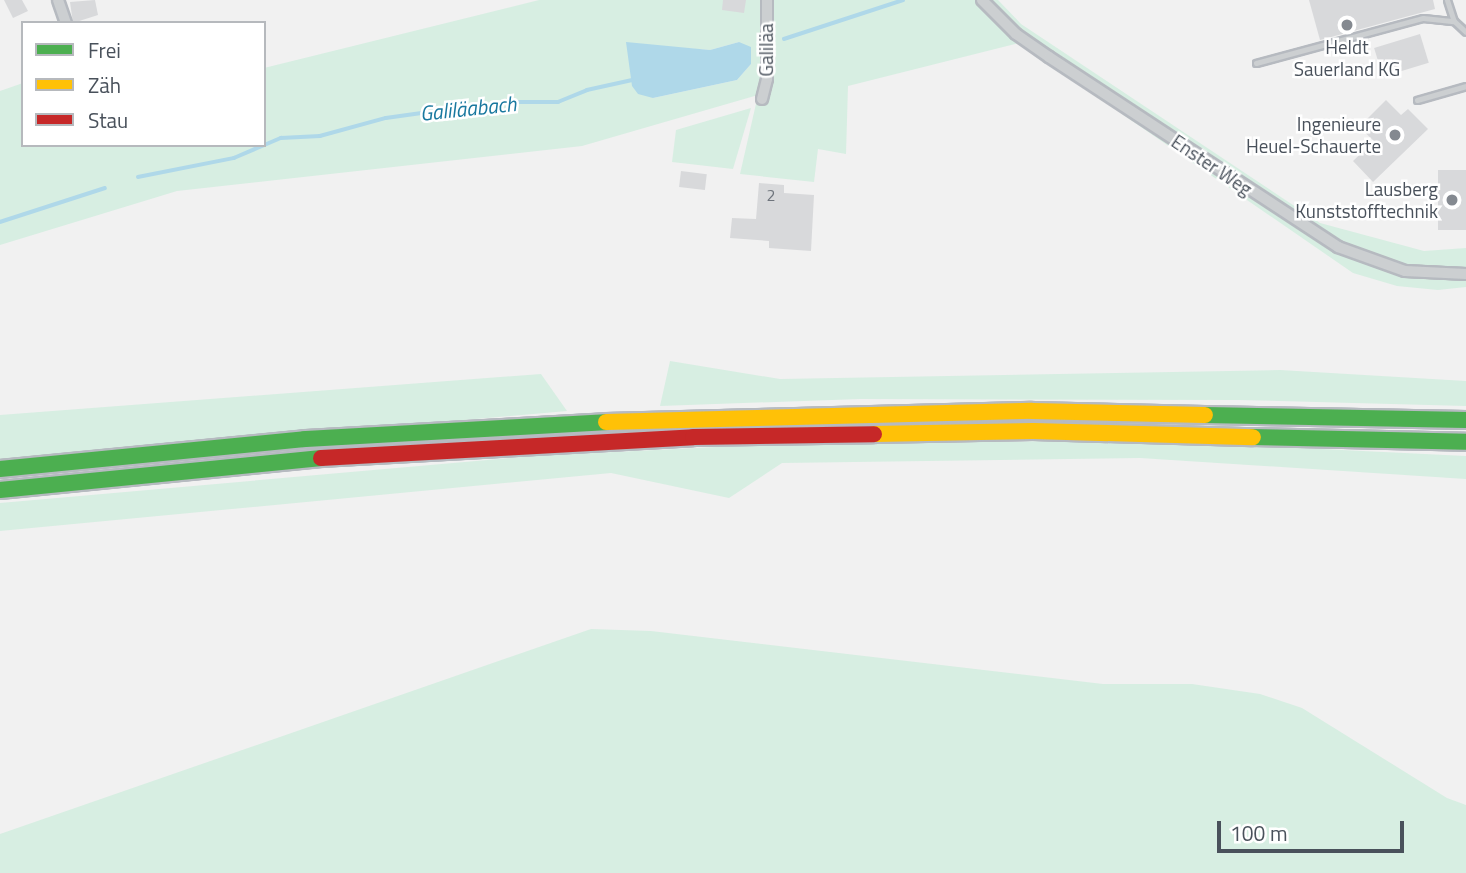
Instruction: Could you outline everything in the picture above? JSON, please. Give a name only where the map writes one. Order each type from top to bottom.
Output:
[{"type":"highway","points":[[0,469],[305,439],[693,417],[1032,411],[1466,420]]},
{"type":"highway","points":[[0,490],[308,459],[694,437],[1033,431],[1466,442]]},
{"type":"street","points":[[58,0],[65,21]]},
{"type":"street","name":"Galiläa","points":[[762,99],[767,79],[767,0]]},
{"type":"street","name":"Enster Weg","points":[[982,0],[1016,34],[1049,57],[1338,247],[1405,271],[1466,274]]},
{"type":"lane","points":[[1447,0],[1454,21],[1466,32]]},
{"type":"lane","points":[[1256,63],[1432,17],[1454,21]]},
{"type":"lane","points":[[1417,100],[1466,86]]},
{"type":"green space","points":[[539,0],[998,0],[1021,24],[1320,223],[1424,251],[1466,248],[1466,287],[1438,290],[1397,286],[1353,273],[1019,43],[848,86],[846,154],[818,149],[814,182],[740,174],[758,95],[582,146],[177,191],[0,245],[0,91],[21,84],[21,147],[266,147],[266,68]],"holes":[[[739,42],[751,64],[737,80],[653,98],[653,46],[710,50]]]},
{"type":"green space","points":[[751,108],[733,169],[672,162],[676,130]]},
{"type":"green space","points":[[670,361],[780,379],[1280,370],[1466,381],[1466,406],[1239,400],[860,399],[660,406]]},
{"type":"green space","points":[[541,374],[567,411],[0,461],[0,415]]},
{"type":"green space","points":[[1138,440],[1466,456],[1466,479],[1140,458],[782,463],[729,498],[611,473],[0,531],[0,503],[533,456],[757,445]]},
{"type":"green space","points":[[591,629],[651,631],[1103,684],[1192,684],[1260,694],[1302,708],[1447,798],[1466,805],[1466,873],[0,873],[0,834]]},
{"type":"water","points":[[626,42],[710,50],[739,42],[751,47],[751,64],[737,80],[653,98],[638,94],[632,86]]},
{"type":"building","points":[[4,0],[22,0],[28,11],[13,18]]},
{"type":"building","points":[[95,0],[98,15],[73,21],[70,2]]},
{"type":"building","points":[[723,0],[746,0],[744,13],[722,10]]},
{"type":"building","name":"Heldt Sauerland KG","points":[[1309,0],[1433,0],[1435,9],[1320,40]]},
{"type":"building","points":[[1420,34],[1429,63],[1383,77],[1374,48]]},
{"type":"building","name":"Ingenieure Heuel-Schauerte","points":[[1386,100],[1401,115],[1408,109],[1428,129],[1373,182],[1353,161],[1374,141],[1359,127]]},
{"type":"building","name":"Lausberg Kunststofftechnik","points":[[1438,170],[1466,170],[1466,230],[1438,230]]},
{"type":"building","points":[[681,171],[707,174],[705,190],[679,187]]},
{"type":"building","points":[[759,183],[784,185],[784,193],[814,195],[811,251],[769,248],[769,241],[730,238],[732,218],[756,219]]},
{"type":"waterway","name":"Galiläabach","points":[[784,39],[903,0]]},
{"type":"waterway","name":"Galiläabach","points":[[266,144],[281,138],[320,136],[386,118],[436,111],[459,113],[508,102],[558,102],[587,90],[632,80]]},
{"type":"waterway","name":"Galiläabach","points":[[138,177],[234,158],[260,147]]},
{"type":"waterway","name":"Galiläabach","points":[[0,222],[105,188]]},
{"type":"traffic: fast","points":[[1205,415],[1466,420]]},
{"type":"traffic: fast","points":[[0,469],[305,439],[606,422]]},
{"type":"traffic: fast","points":[[1253,437],[1466,442]]},
{"type":"traffic: fast","points":[[0,490],[321,458]]},
{"type":"traffic: slow","points":[[606,422],[1032,411],[1205,415]]},
{"type":"traffic: slow","points":[[874,434],[1033,431],[1253,437]]},
{"type":"traffic: jam","points":[[321,458],[693,437],[874,434]]},
{"type":"place","name":"Heldt Sauerland KG","points":[[1347,25]]},
{"type":"place","name":"Ingenieure Heuel-Schauerte","points":[[1395,135]]},
{"type":"place","name":"Lausberg Kunststofftechnik","points":[[1452,200]]}]
